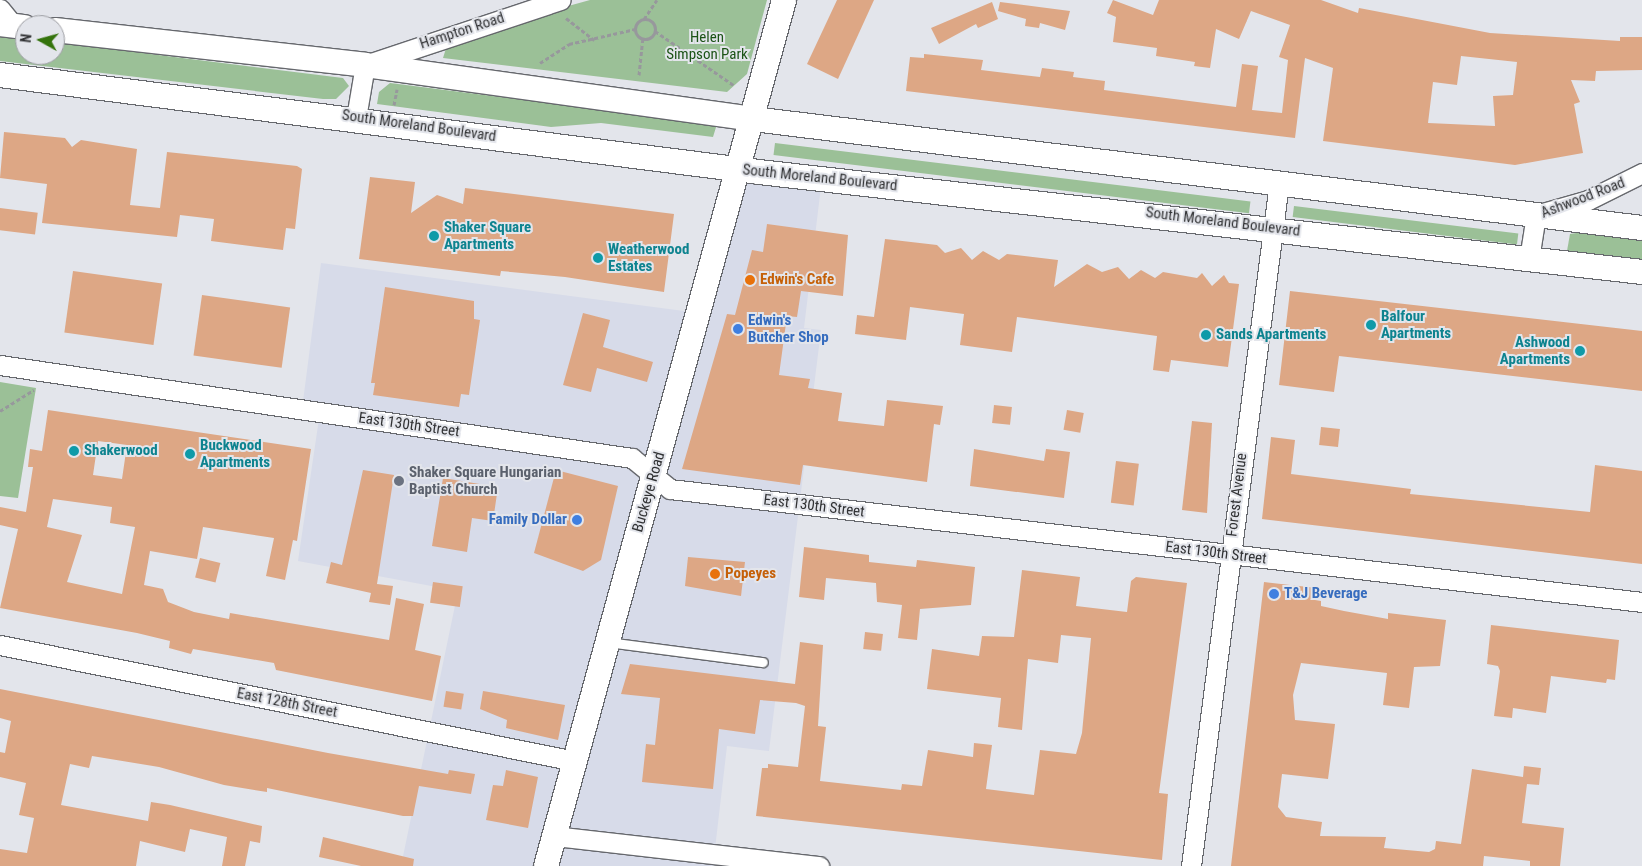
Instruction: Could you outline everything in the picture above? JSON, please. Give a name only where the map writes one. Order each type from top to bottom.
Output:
[{"type":"street","name":"Buckeye Road","points":[[546,866],[753,119],[784,0]]},
{"type":"street","name":"Hampton Road","points":[[365,65],[559,6]]},
{"type":"street","points":[[65,31],[365,65],[753,119],[1642,228]]},
{"type":"street","points":[[356,118],[365,65]]},
{"type":"street","name":"South Moreland Boulevard","points":[[0,74],[356,118],[739,169],[1273,228],[1642,272]]},
{"type":"street","name":"Ashwood Road","points":[[1529,259],[1536,215],[1588,200],[1642,173]]},
{"type":"street","name":"Forest Avenue","points":[[1191,866],[1229,554],[1279,183]]},
{"type":"street","name":"East 130th Street","points":[[0,365],[632,458],[653,478],[670,490],[1642,602]]},
{"type":"street","name":"East 128th Street","points":[[0,645],[575,761]]},
{"type":"street","points":[[554,836],[818,866]]},
{"type":"lane","points":[[608,642],[764,662]]},
{"type":"path","points":[[540,63],[569,44],[595,40],[635,29],[658,0]]},
{"type":"path","points":[[559,6],[595,40]]},
{"type":"path","points":[[644,19],[653,24],[655,31],[735,86]]},
{"type":"path","points":[[635,29],[643,40],[639,74]]},
{"type":"path","points":[[643,40],[655,31]]},
{"type":"path","points":[[393,108],[398,86]]},
{"type":"path","points":[[0,411],[36,388]]},
{"type":"shaded area","points":[[739,169],[822,178],[804,328],[821,330],[769,751],[727,746],[713,866],[401,866],[458,591],[298,561],[320,412],[302,409],[321,263],[699,313]]},
{"type":"green space","name":"Helen Simpson Park","points":[[590,0],[767,0],[747,74],[727,92],[443,58],[449,39]]},
{"type":"green space","points":[[0,36],[15,38],[15,63],[0,61]]},
{"type":"green space","points":[[65,43],[343,78],[349,86],[336,99],[34,65],[65,65]]},
{"type":"green space","points":[[390,83],[717,124],[713,137],[601,123],[551,127],[377,104],[379,92]]},
{"type":"green space","points":[[775,143],[1250,201],[1249,213],[774,155]]},
{"type":"green space","points":[[1294,206],[1518,234],[1517,244],[1293,217]]},
{"type":"green space","points":[[1583,232],[1642,239],[1642,260],[1567,251],[1570,234]]},
{"type":"green space","points":[[0,382],[36,388],[18,498],[0,496]]},
{"type":"building","points":[[837,0],[874,0],[838,79],[807,64]]},
{"type":"building","points":[[1113,0],[1153,15],[1159,0],[1321,0],[1358,13],[1359,8],[1490,33],[1620,41],[1620,37],[1642,37],[1642,70],[1596,71],[1595,81],[1571,80],[1580,102],[1574,104],[1583,153],[1515,165],[1323,141],[1333,68],[1305,58],[1295,138],[906,91],[910,57],[924,58],[924,54],[983,60],[981,70],[1040,77],[1042,68],[1074,72],[1073,77],[1105,81],[1104,90],[1236,107],[1242,64],[1258,66],[1252,110],[1282,113],[1288,60],[1279,57],[1290,25],[1251,11],[1239,39],[1216,29],[1210,68],[1194,66],[1195,62],[1156,56],[1157,48],[1113,42],[1116,17],[1107,13]],"holes":[[[1461,56],[1517,62],[1513,95],[1493,96],[1495,126],[1428,123],[1433,82],[1457,85]]]},
{"type":"building","points":[[992,2],[998,19],[978,28],[976,24],[939,44],[931,28]]},
{"type":"building","points":[[1000,2],[1070,11],[1065,30],[1040,23],[1039,28],[1025,26],[1026,19],[998,11]]},
{"type":"building","points":[[4,132],[65,138],[72,147],[81,140],[137,149],[130,205],[160,208],[167,152],[297,166],[302,169],[295,229],[286,228],[283,250],[211,241],[214,219],[180,215],[177,237],[42,223],[47,184],[0,178]]},
{"type":"building","points":[[370,177],[415,182],[411,213],[437,195],[463,204],[465,188],[674,214],[664,292],[565,277],[501,271],[500,276],[359,259]]},
{"type":"building","points":[[0,208],[38,213],[35,234],[0,230]]},
{"type":"building","points":[[767,224],[848,235],[843,296],[801,291],[797,317],[787,316],[779,375],[810,379],[808,388],[842,393],[838,421],[884,426],[887,400],[943,406],[940,425],[934,424],[927,482],[803,465],[800,485],[682,469],[727,314],[735,315],[752,250],[763,252]]},
{"type":"building","points":[[885,239],[937,245],[945,253],[961,248],[972,260],[983,251],[999,260],[1007,254],[1058,260],[1054,287],[1087,264],[1102,272],[1118,267],[1129,279],[1141,270],[1155,278],[1163,272],[1197,278],[1202,273],[1212,286],[1224,275],[1229,283],[1239,284],[1228,367],[1171,360],[1169,372],[1153,370],[1157,336],[1017,317],[1012,352],[960,345],[964,314],[910,307],[906,340],[855,334],[857,315],[874,317]]},
{"type":"building","points":[[73,271],[162,284],[153,345],[64,332]]},
{"type":"building","points":[[385,287],[474,301],[474,319],[480,320],[469,395],[461,394],[459,407],[373,395],[375,383],[371,383]]},
{"type":"building","points":[[1290,291],[1642,331],[1642,391],[1339,356],[1334,392],[1279,385]]},
{"type":"building","points":[[202,295],[290,307],[282,368],[194,355]]},
{"type":"building","points":[[583,313],[610,320],[603,347],[653,362],[647,382],[597,368],[591,392],[563,385]]},
{"type":"building","points":[[994,405],[1012,407],[1010,425],[992,423]]},
{"type":"building","points":[[48,410],[311,449],[297,541],[293,540],[285,580],[266,576],[274,538],[203,527],[197,559],[150,551],[144,585],[163,589],[168,602],[194,612],[229,619],[230,613],[389,640],[396,598],[424,604],[415,650],[441,656],[432,701],[276,670],[274,663],[193,649],[191,654],[169,648],[170,641],[137,633],[0,608],[18,529],[0,525],[0,507],[26,512],[33,467],[28,467],[30,449],[42,451]],"holes":[[[98,441],[127,445],[122,479],[93,475]],[[53,499],[112,507],[110,523],[135,527],[122,594],[67,582],[82,535],[47,527]]]},
{"type":"building","points":[[1067,410],[1084,413],[1080,433],[1064,430]]},
{"type":"building","points":[[1192,421],[1212,423],[1207,513],[1182,510]]},
{"type":"building","points":[[1321,427],[1340,429],[1338,447],[1319,445]]},
{"type":"building","points":[[1271,437],[1295,440],[1291,474],[1411,489],[1410,494],[1590,512],[1595,465],[1642,471],[1642,564],[1262,519]]},
{"type":"building","points":[[974,449],[1044,461],[1046,449],[1070,452],[1064,498],[970,486]]},
{"type":"building","points":[[1116,461],[1139,464],[1134,505],[1111,503]]},
{"type":"building","points":[[363,470],[394,475],[377,584],[393,586],[390,605],[369,602],[371,593],[326,583],[331,562],[342,565]]},
{"type":"building","name":"Family Dollar","points":[[556,470],[618,486],[601,560],[583,571],[534,553]]},
{"type":"building","points":[[443,478],[498,487],[493,521],[472,518],[467,552],[432,546]]},
{"type":"building","points":[[804,547],[869,555],[869,562],[916,567],[917,560],[975,567],[971,605],[920,609],[917,640],[898,638],[902,605],[877,602],[876,583],[826,578],[824,600],[799,597]]},
{"type":"building","name":"Popeyes","points":[[688,557],[745,562],[741,596],[685,586]]},
{"type":"building","points":[[200,558],[220,563],[216,582],[195,577]]},
{"type":"building","points":[[1022,570],[1080,577],[1076,606],[1127,612],[1131,581],[1136,577],[1187,583],[1159,793],[1168,794],[1162,860],[756,816],[762,768],[768,768],[768,764],[798,767],[805,706],[796,703],[760,700],[755,734],[719,729],[713,789],[642,782],[646,744],[655,745],[660,698],[621,694],[630,664],[795,684],[800,642],[823,645],[818,726],[826,727],[820,781],[901,790],[902,784],[922,786],[928,750],[973,757],[974,743],[992,745],[986,789],[1034,795],[1040,750],[1076,754],[1082,733],[1091,638],[1061,635],[1058,663],[1028,659],[1022,730],[998,727],[1001,698],[927,689],[932,649],[979,656],[982,636],[1014,637]]},
{"type":"building","points":[[433,582],[463,586],[460,607],[430,603]]},
{"type":"building","points":[[1264,582],[1317,588],[1315,600],[1321,601],[1321,606],[1344,611],[1388,619],[1388,613],[1446,620],[1440,666],[1414,667],[1409,708],[1383,705],[1387,673],[1301,663],[1293,695],[1295,720],[1335,724],[1328,779],[1282,774],[1278,807],[1286,817],[1322,822],[1320,836],[1386,837],[1384,848],[1429,852],[1435,849],[1436,841],[1461,844],[1472,769],[1523,777],[1524,766],[1541,768],[1539,785],[1527,784],[1522,823],[1564,828],[1560,866],[1530,866],[1530,861],[1484,856],[1483,866],[1231,866]]},
{"type":"building","points":[[1491,625],[1619,640],[1615,680],[1607,679],[1606,683],[1551,676],[1546,713],[1513,708],[1512,718],[1494,716],[1500,671],[1498,666],[1487,664]]},
{"type":"building","points":[[865,632],[883,634],[881,651],[863,649]]},
{"type":"building","points":[[0,689],[328,753],[448,774],[449,770],[475,774],[471,794],[419,786],[413,816],[403,816],[267,788],[267,792],[224,785],[159,767],[92,756],[89,768],[70,764],[61,805],[148,821],[151,802],[170,805],[262,826],[260,843],[250,841],[245,866],[222,866],[227,837],[190,829],[185,852],[140,841],[136,866],[0,866],[0,849],[27,853],[34,818],[19,815],[26,783],[0,777],[0,752],[5,753],[11,721],[0,718]]},
{"type":"building","points":[[446,691],[464,694],[461,710],[443,707]]},
{"type":"building","points":[[483,691],[565,705],[558,740],[506,728],[507,720],[480,709]]},
{"type":"building","points":[[506,770],[538,777],[528,828],[486,820],[493,785],[503,786]]},
{"type":"building","points":[[323,837],[414,859],[413,866],[361,866],[319,857]]},
{"type":"place","name":"Shaker Square Apartments","points":[[434,236]]},
{"type":"place","name":"Weatherwood Estates","points":[[598,258]]},
{"type":"place","name":"Edwin's Cafe","points":[[750,280]]},
{"type":"place","name":"Balfour Apartments","points":[[1371,325]]},
{"type":"place","name":"Edwin's Butcher Shop","points":[[738,329]]},
{"type":"place","name":"Sands Apartments","points":[[1206,335]]},
{"type":"place","name":"Ashwood Apartments","points":[[1580,351]]},
{"type":"place","name":"Shakerwood","points":[[74,451]]},
{"type":"place","name":"Buckwood Apartments","points":[[190,454]]},
{"type":"place","name":"Shaker Square Hungarian Baptist Church","points":[[399,481]]},
{"type":"place","name":"Family Dollar","points":[[577,520]]},
{"type":"place","name":"Popeyes","points":[[715,574]]},
{"type":"place","name":"T&J Beverage","points":[[1274,594]]}]
